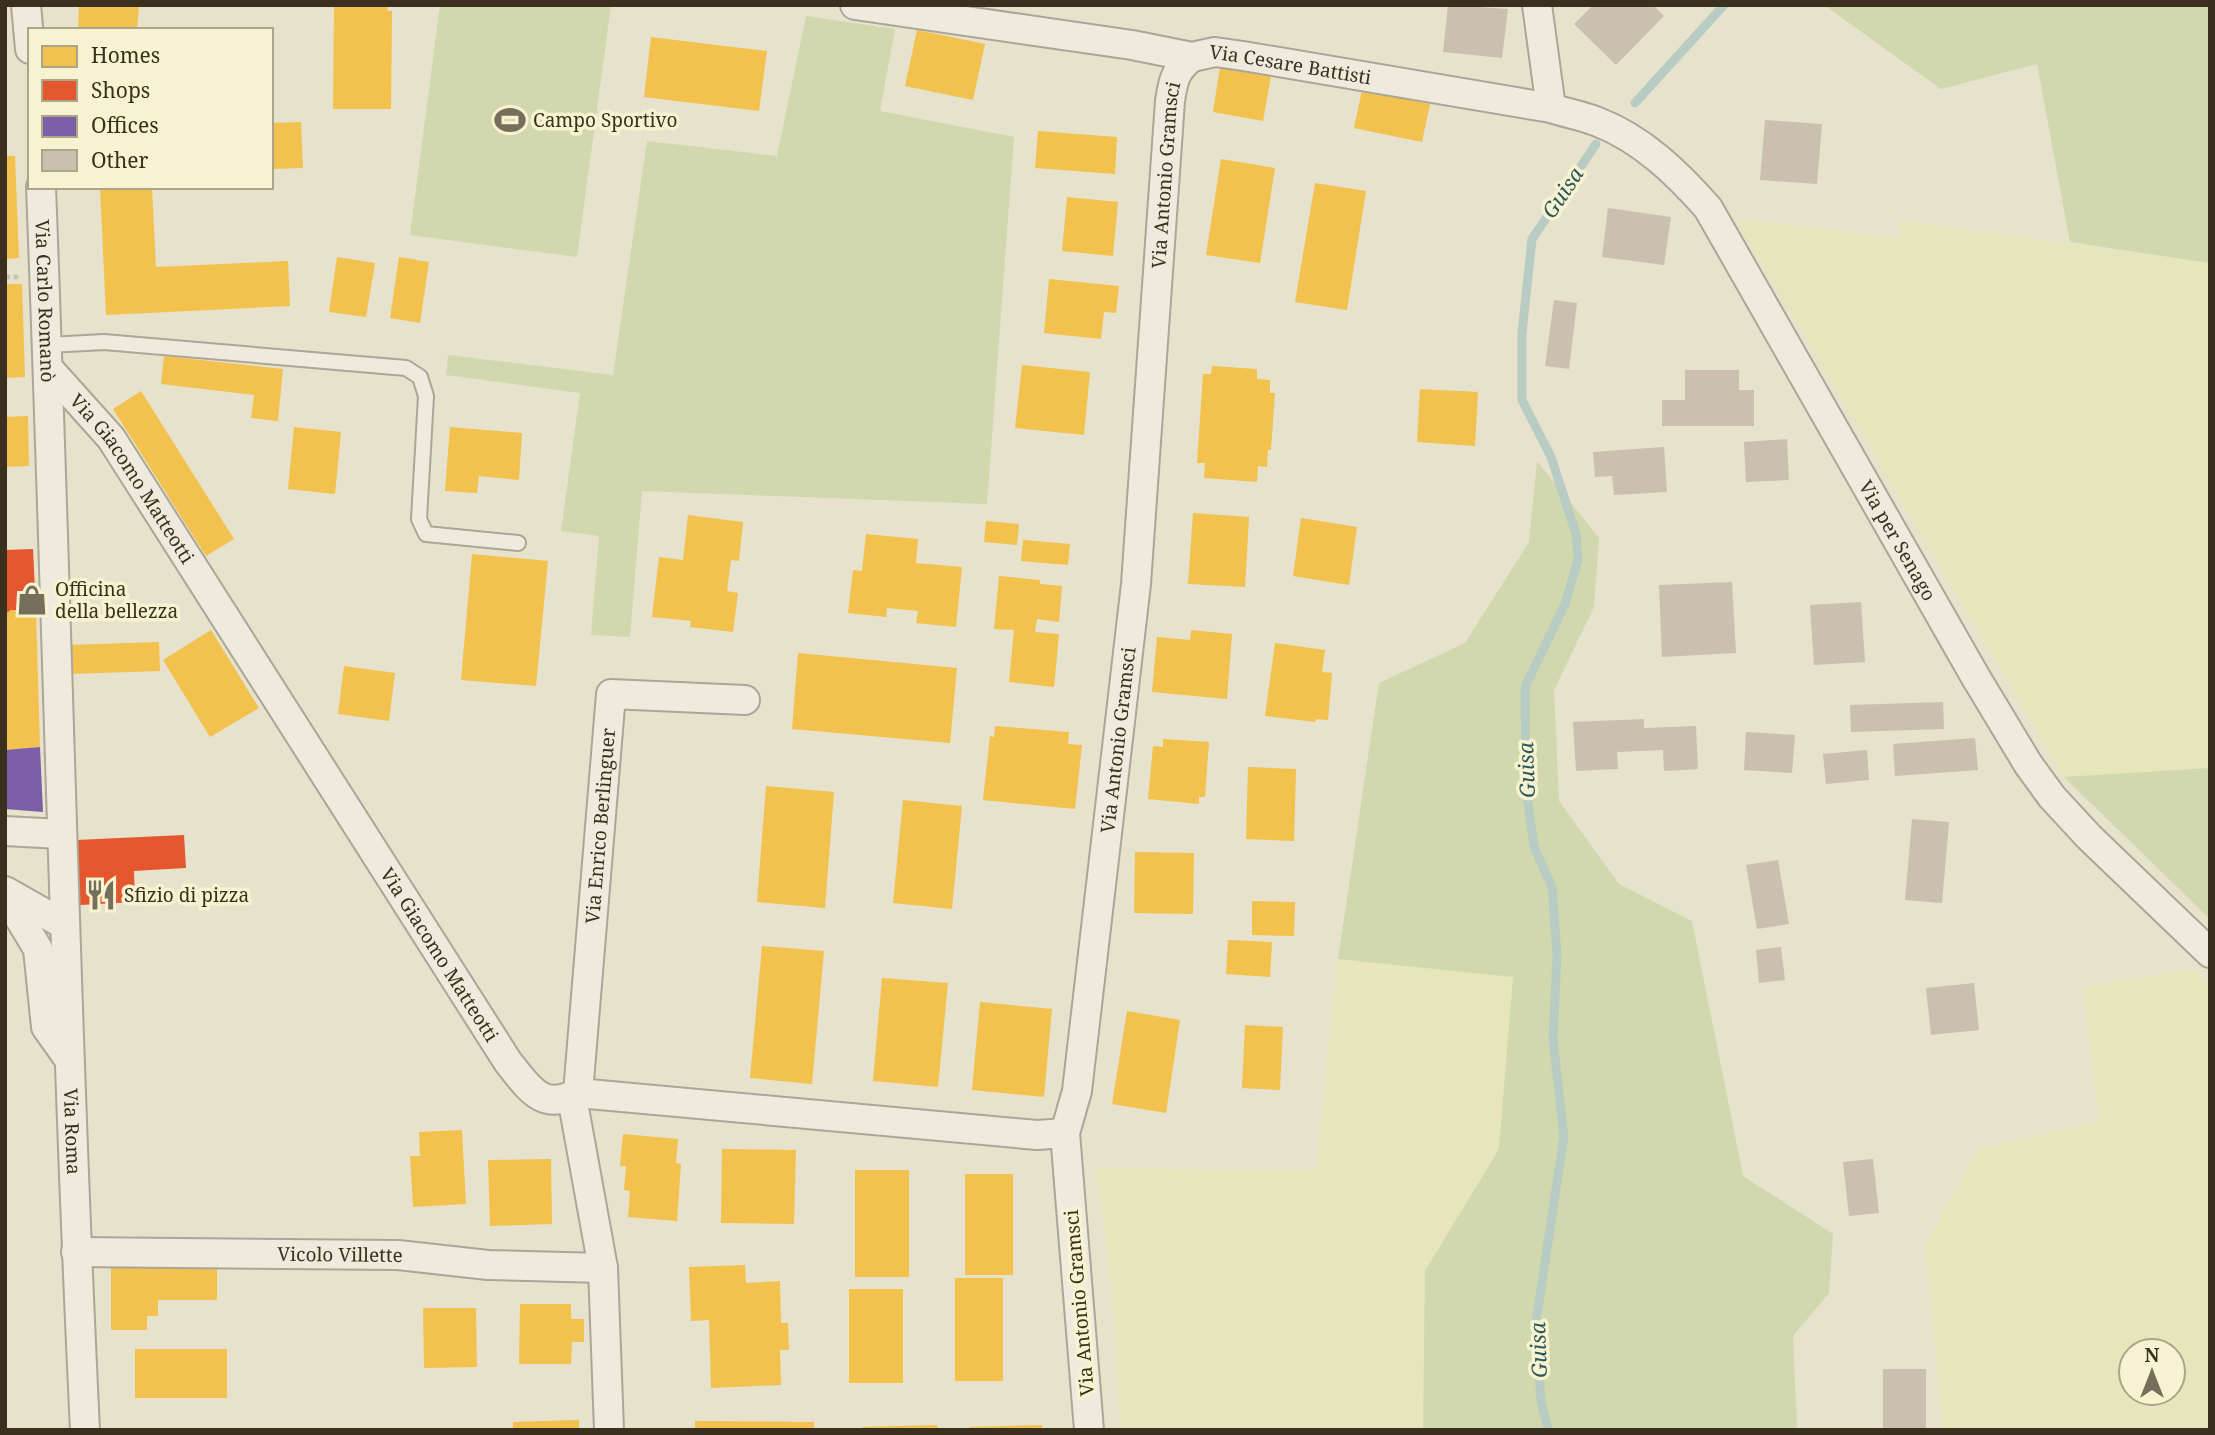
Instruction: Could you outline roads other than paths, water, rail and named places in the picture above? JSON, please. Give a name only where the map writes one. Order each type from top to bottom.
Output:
[{"type":"street","points":[[26,5],[28,28]]},
{"type":"street","name":"Via Cesare Battisti","points":[[855,5],[1132,45],[1192,57],[1215,52],[1551,108],[1599,122]]},
{"type":"street","points":[[1536,5],[1551,108]]},
{"type":"street","name":"Via Antonio Gramsci","points":[[1089,1430],[1065,1133],[1077,1091],[1136,584],[1170,101],[1173,80],[1179,67],[1192,57]]},
{"type":"street","name":"Via per Senago","points":[[1599,122],[1635,142],[1676,173],[1707,208],[2028,764],[2052,797],[2089,837],[2210,953]]},
{"type":"street","name":"Via Carlo Romanò","points":[[41,189],[49,357],[61,834]]},
{"type":"street","name":"Via Giacomo Matteotti","points":[[49,357],[111,438],[508,1062],[545,1100],[562,1100],[575,1095],[1037,1135],[1065,1133]]},
{"type":"street","name":"Via Enrico Berlinguer","points":[[609,1430],[603,1268],[575,1095],[611,694],[745,700]]},
{"type":"street","points":[[5,831],[61,834]]},
{"type":"street","name":"Via Roma","points":[[61,834],[85,1430]]},
{"type":"street","points":[[5,892],[65,925]]},
{"type":"street","points":[[5,892],[38,949],[46,1027],[68,1058]]},
{"type":"street","name":"Vicolo Villette","points":[[76,1252],[398,1255],[488,1265],[603,1268]]},
{"type":"lane","points":[[49,357],[104,342],[407,368],[421,377],[426,396],[419,519],[426,534],[518,543]]},
{"type":"waterway","name":"Guisa","points":[[1635,103],[1724,5]]},
{"type":"waterway","name":"Guisa","points":[[1548,1430],[1541,1401],[1536,1322],[1564,1136],[1553,1040],[1557,956],[1552,887],[1534,847],[1526,789],[1525,687],[1565,604],[1578,560],[1576,534],[1551,457],[1522,400],[1522,333],[1532,239],[1596,144]]},
{"type":"place","name":"Campo Sportivo","points":[[510,120]]},
{"type":"place","name":"Officina della bellezza","points":[[32,600]]},
{"type":"place","name":"Sfizio di pizza","points":[[101,895]]}]
